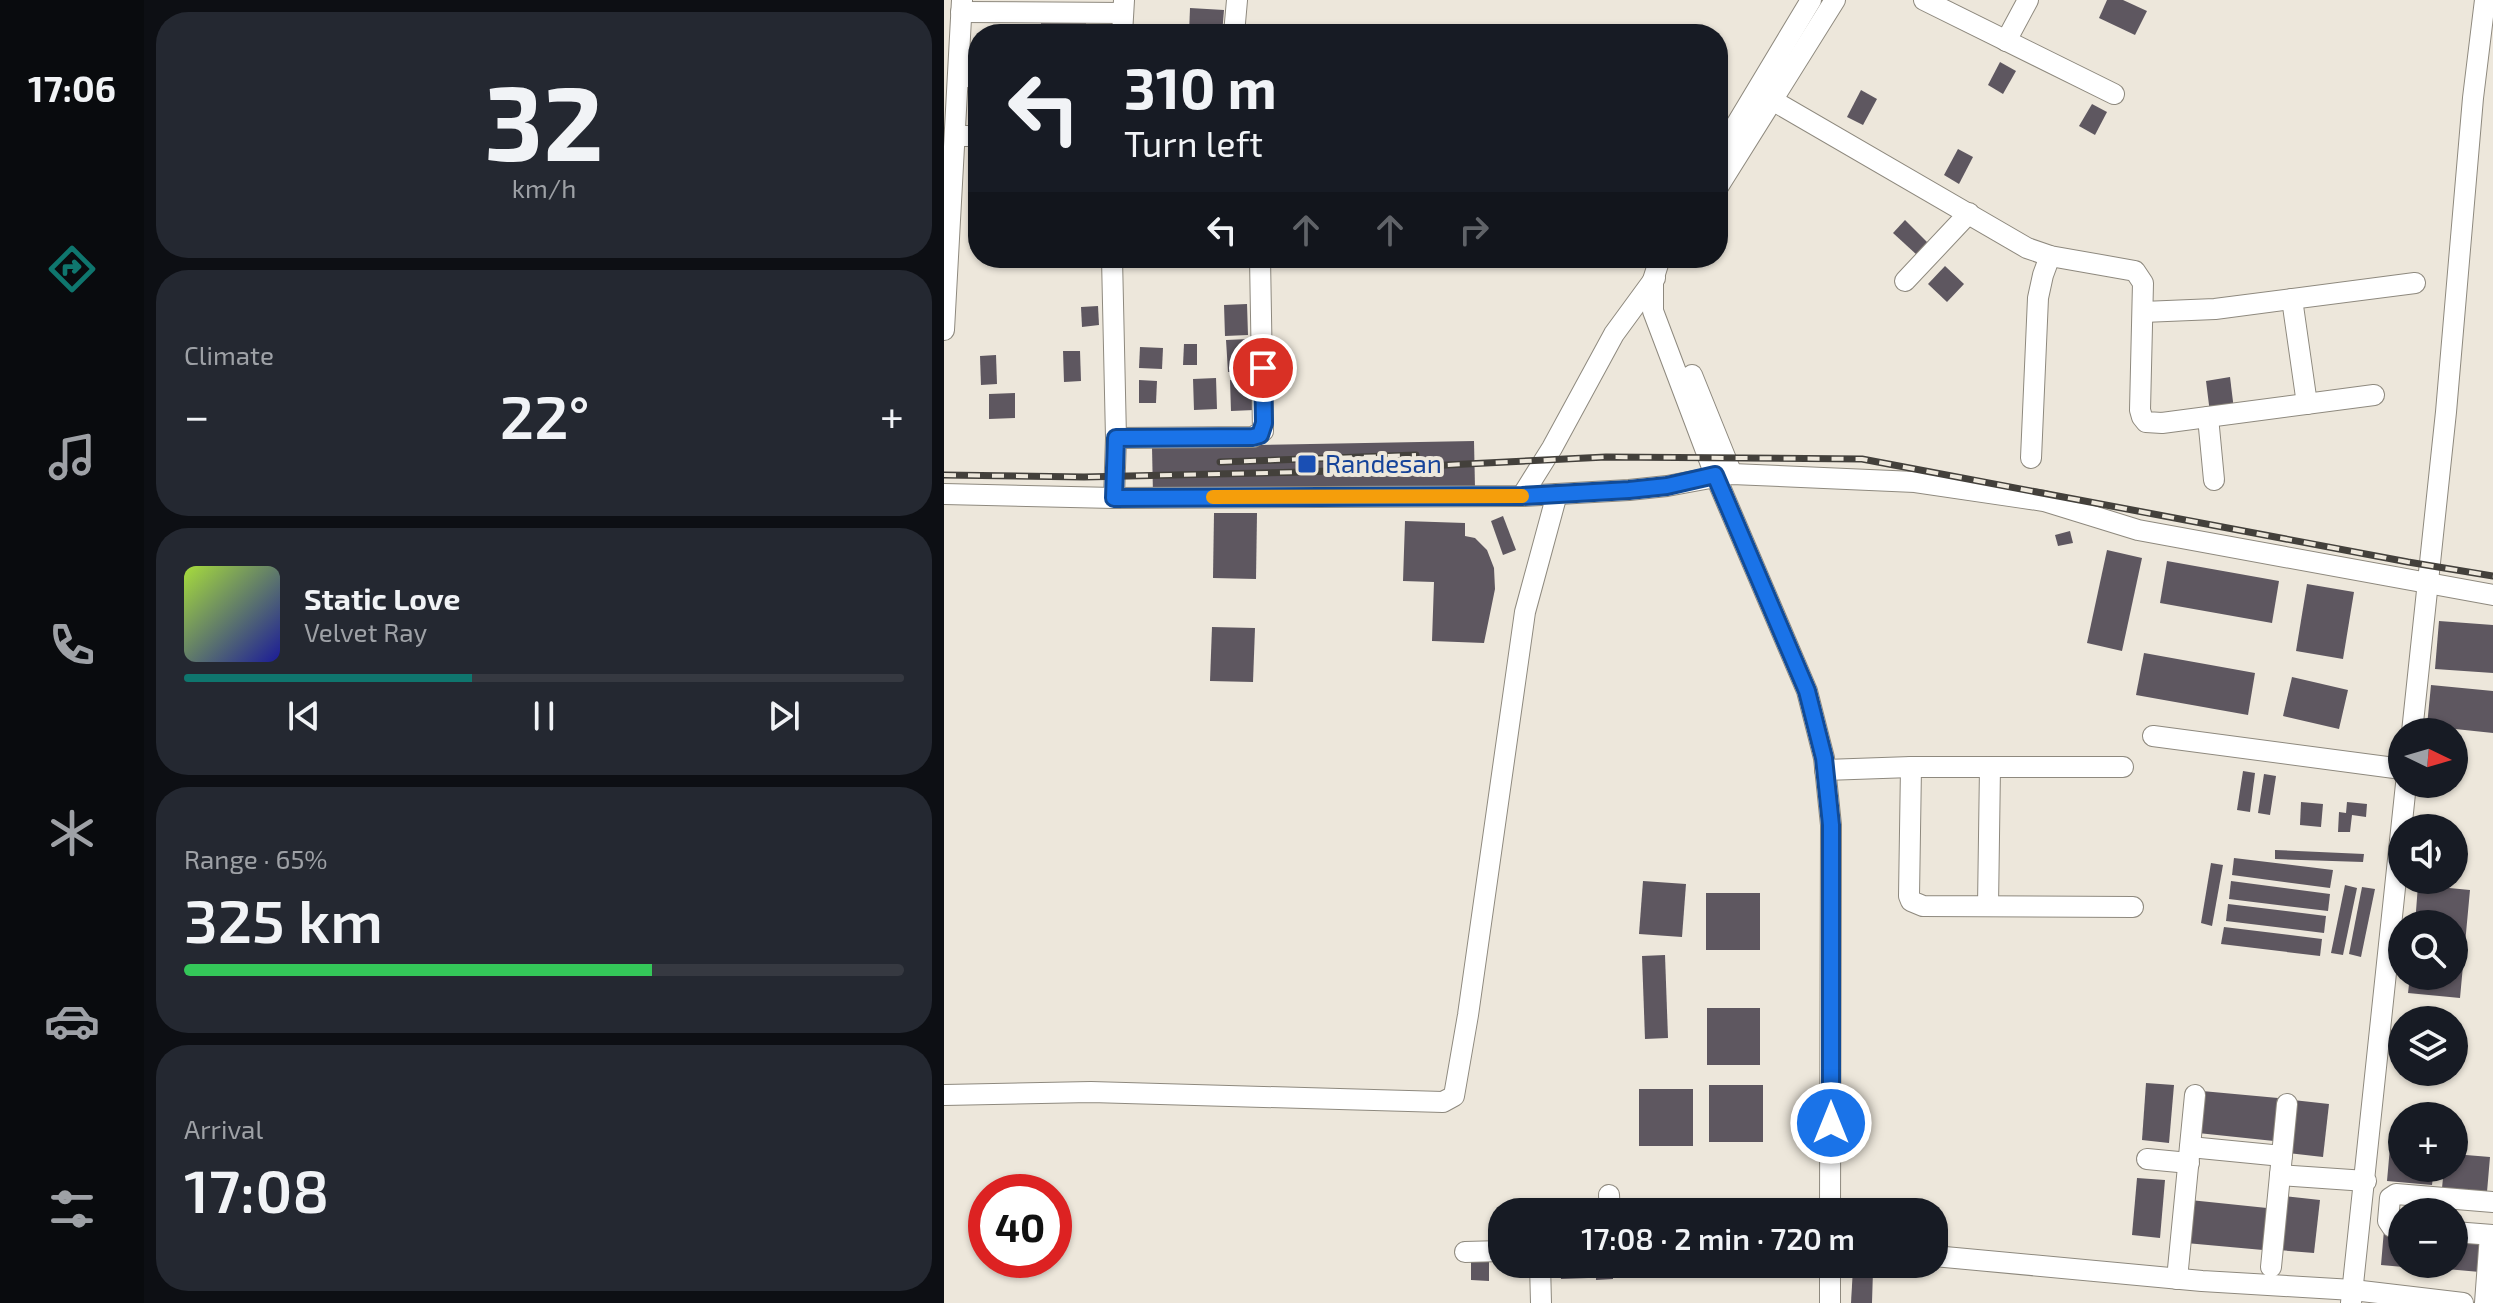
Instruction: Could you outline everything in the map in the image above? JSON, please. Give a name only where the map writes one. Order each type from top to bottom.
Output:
[{"type":"street","points":[[1235,24],[1237,0]]},
{"type":"street","points":[[1728,138],[1811,0]]},
{"type":"street","points":[[1728,171],[1835,0]]},
{"type":"street","points":[[1924,0],[2114,94]]},
{"type":"street","points":[[2006,41],[2028,0]]},
{"type":"street","points":[[2413,718],[2485,0]]},
{"type":"street","points":[[944,330],[952,142],[959,82],[957,15],[1123,6]]},
{"type":"street","points":[[1772,100],[2009,238],[2050,256],[2135,271],[2143,283],[2142,417],[2146,422],[2374,395]]},
{"type":"street","points":[[1905,281],[1969,213]]},
{"type":"street","points":[[2031,458],[2038,298],[2050,256]]},
{"type":"street","points":[[1112,268],[1116,438],[1114,498]]},
{"type":"street","points":[[1116,438],[1260,435],[1264,423],[1260,268]]},
{"type":"street","points":[[1522,496],[1614,334],[1662,268]]},
{"type":"street","points":[[1667,268],[1665,309],[1807,691],[1825,770],[1831,825],[1830,1198]]},
{"type":"street","points":[[1653,280],[1653,311],[1724,474]]},
{"type":"street","points":[[2143,312],[2215,309],[2415,283]]},
{"type":"street","points":[[2292,299],[2307,404]]},
{"type":"street","points":[[2208,417],[2214,480]]},
{"type":"street","points":[[944,494],[1114,498],[1522,496],[1667,486],[1724,474],[1915,482],[2044,501],[2138,530],[2493,595]]},
{"type":"street","points":[[944,1095],[1091,1092],[1443,1102],[1454,1096],[1525,612],[1557,494]]},
{"type":"street","points":[[2153,736],[2388,767]]},
{"type":"street","points":[[1911,767],[1911,901],[1923,906],[2133,907]]},
{"type":"street","points":[[1988,906],[1990,767]]},
{"type":"street","points":[[1825,770],[2123,767]]},
{"type":"street","points":[[2352,1296],[2405,798]]},
{"type":"street","points":[[2177,1279],[2195,1095]]},
{"type":"street","points":[[2271,1267],[2287,1104]]},
{"type":"street","points":[[2147,1159],[2189,1155],[2281,1165],[2366,1181]]},
{"type":"street","points":[[2390,1198],[2396,1194],[2413,1198]]},
{"type":"street","points":[[2468,1203],[2493,1202]]},
{"type":"street","points":[[2363,1208],[2388,1210]]},
{"type":"street","points":[[2468,1233],[2492,1235],[2485,1303]]},
{"type":"street","points":[[1465,1252],[1488,1251]]},
{"type":"street","points":[[1948,1257],[2352,1296],[2456,1302]]},
{"type":"street","points":[[1540,1278],[1541,1303]]},
{"type":"street","points":[[1830,1278],[1830,1303]]},
{"type":"building","points":[[2107,0],[2123,0],[2147,11],[2135,35],[2099,18]]},
{"type":"building","points":[[1190,8],[1224,10],[1223,24],[1189,24]]},
{"type":"building","points":[[1086,19],[1086,24],[1041,24],[1041,20]]},
{"type":"building","points":[[2000,62],[2016,71],[2003,94],[1988,85]]},
{"type":"building","points":[[1861,90],[1877,99],[1863,125],[1847,117]]},
{"type":"building","points":[[2092,104],[2107,112],[2095,135],[2079,126]]},
{"type":"building","points":[[1958,149],[1973,157],[1959,184],[1944,175]]},
{"type":"building","points":[[1905,220],[1928,243],[1917,255],[1893,233]]},
{"type":"building","points":[[1945,266],[1964,284],[1947,302],[1928,284]]},
{"type":"building","points":[[1247,304],[1248,335],[1225,336],[1224,305]]},
{"type":"building","points":[[1098,306],[1099,325],[1082,327],[1081,307]]},
{"type":"building","points":[[1249,339],[1251,371],[1228,372],[1226,340]]},
{"type":"building","points":[[1184,344],[1197,344],[1197,365],[1183,365]]},
{"type":"building","points":[[1140,347],[1163,348],[1162,369],[1139,368]]},
{"type":"building","points":[[1063,351],[1080,351],[1081,381],[1064,382]]},
{"type":"building","points":[[996,355],[997,384],[981,385],[980,356]]},
{"type":"building","points":[[2230,377],[2234,410],[2210,413],[2206,381]]},
{"type":"building","points":[[1216,378],[1217,409],[1194,410],[1193,379]]},
{"type":"building","points":[[1253,379],[1254,410],[1231,411],[1230,380]]},
{"type":"building","points":[[1139,380],[1157,381],[1156,403],[1139,403]]},
{"type":"building","points":[[1015,393],[1015,418],[989,419],[989,394]]},
{"type":"building","name":"Randesan","points":[[1474,441],[1475,488],[1153,495],[1152,447]]},
{"type":"building","points":[[1214,513],[1257,513],[1256,579],[1213,578]]},
{"type":"building","points":[[1503,516],[1516,550],[1503,555],[1491,521]]},
{"type":"building","points":[[1405,521],[1465,523],[1465,536],[1475,538],[1487,550],[1494,568],[1495,589],[1484,643],[1432,641],[1434,582],[1403,581]]},
{"type":"building","points":[[2070,531],[2073,543],[2058,546],[2055,535]]},
{"type":"building","points":[[2107,550],[2142,558],[2122,651],[2087,643]]},
{"type":"building","points":[[2167,561],[2279,581],[2272,623],[2160,603]]},
{"type":"building","points":[[2307,584],[2354,592],[2343,659],[2296,651]]},
{"type":"building","points":[[2439,621],[2493,625],[2493,673],[2435,669]]},
{"type":"building","points":[[1212,627],[1255,628],[1253,682],[1210,681]]},
{"type":"building","points":[[2144,653],[2255,673],[2248,715],[2136,695]]},
{"type":"building","points":[[2292,677],[2348,690],[2339,729],[2283,716]]},
{"type":"building","points":[[2431,685],[2493,691],[2493,733],[2468,730],[2468,718],[2428,718]]},
{"type":"building","points":[[2243,771],[2255,773],[2250,812],[2237,810]]},
{"type":"building","points":[[2264,774],[2276,776],[2270,815],[2258,813]]},
{"type":"building","points":[[2301,802],[2323,804],[2321,827],[2300,825]]},
{"type":"building","points":[[2347,802],[2367,804],[2366,817],[2352,815],[2350,832],[2338,832],[2339,812],[2346,813]]},
{"type":"building","points":[[2275,850],[2364,854],[2363,862],[2275,859]]},
{"type":"building","points":[[2234,858],[2333,870],[2330,888],[2232,875]]},
{"type":"building","points":[[2211,863],[2223,865],[2212,926],[2201,923]]},
{"type":"building","points":[[1643,881],[1686,884],[1682,937],[1639,934]]},
{"type":"building","points":[[2231,881],[2330,894],[2328,911],[2229,899]]},
{"type":"building","points":[[2345,885],[2357,888],[2343,955],[2331,953]]},
{"type":"building","points":[[2362,887],[2375,889],[2361,957],[2349,954]]},
{"type":"building","points":[[2470,890],[2468,912],[2416,910],[2417,894],[2468,894]]},
{"type":"building","points":[[1706,893],[1760,893],[1760,950],[1706,950]]},
{"type":"building","points":[[2228,904],[2326,916],[2324,933],[2226,921]]},
{"type":"building","points":[[2224,927],[2322,939],[2320,956],[2221,944]]},
{"type":"building","points":[[1665,955],[1668,1038],[1645,1039],[1642,956]]},
{"type":"building","points":[[2408,990],[2461,990],[2460,998],[2408,993]]},
{"type":"building","points":[[1707,1008],[1760,1008],[1760,1065],[1707,1065]]},
{"type":"building","points":[[2146,1083],[2174,1085],[2169,1143],[2142,1140]]},
{"type":"building","points":[[1709,1085],[1763,1085],[1763,1142],[1709,1142]]},
{"type":"building","points":[[1639,1089],[1693,1089],[1693,1146],[1639,1146]]},
{"type":"building","points":[[2202,1091],[2278,1098],[2274,1141],[2198,1133]]},
{"type":"building","points":[[2293,1100],[2329,1104],[2323,1157],[2288,1153]]},
{"type":"building","points":[[2468,1155],[2490,1157],[2487,1192],[2442,1188],[2443,1182],[2468,1182]]},
{"type":"building","points":[[2137,1178],[2165,1180],[2160,1238],[2132,1235]]},
{"type":"building","points":[[2398,1182],[2432,1182],[2432,1185]]},
{"type":"building","points":[[2284,1196],[2320,1200],[2314,1253],[2278,1250]]},
{"type":"building","points":[[2190,1200],[2267,1208],[2263,1250],[2186,1243]]},
{"type":"building","points":[[2384,1230],[2388,1230],[2388,1266],[2381,1265]]},
{"type":"building","points":[[2468,1236],[2483,1238],[2480,1272],[2468,1271]]},
{"type":"building","points":[[1471,1262],[1488,1262],[1489,1281],[1471,1280]]},
{"type":"building","points":[[1852,1278],[1873,1278],[1872,1303],[1851,1303]]},
{"type":"railway","points":[[1220,462],[1416,455]]},
{"type":"railway","points":[[944,475],[1084,477],[1307,472],[1606,457],[1862,459],[2493,576]]},
{"type":"slow traffic","points":[[1213,497],[1522,496]]},
{"type":"place","name":"Randesan","points":[[1307,464]]},
{"type":"route","points":[[1263,368],[1264,423],[1260,435],[1116,438],[1114,498],[1522,496],[1667,486],[1715,475],[1807,691],[1824,758],[1831,825],[1831,1123]]}]
